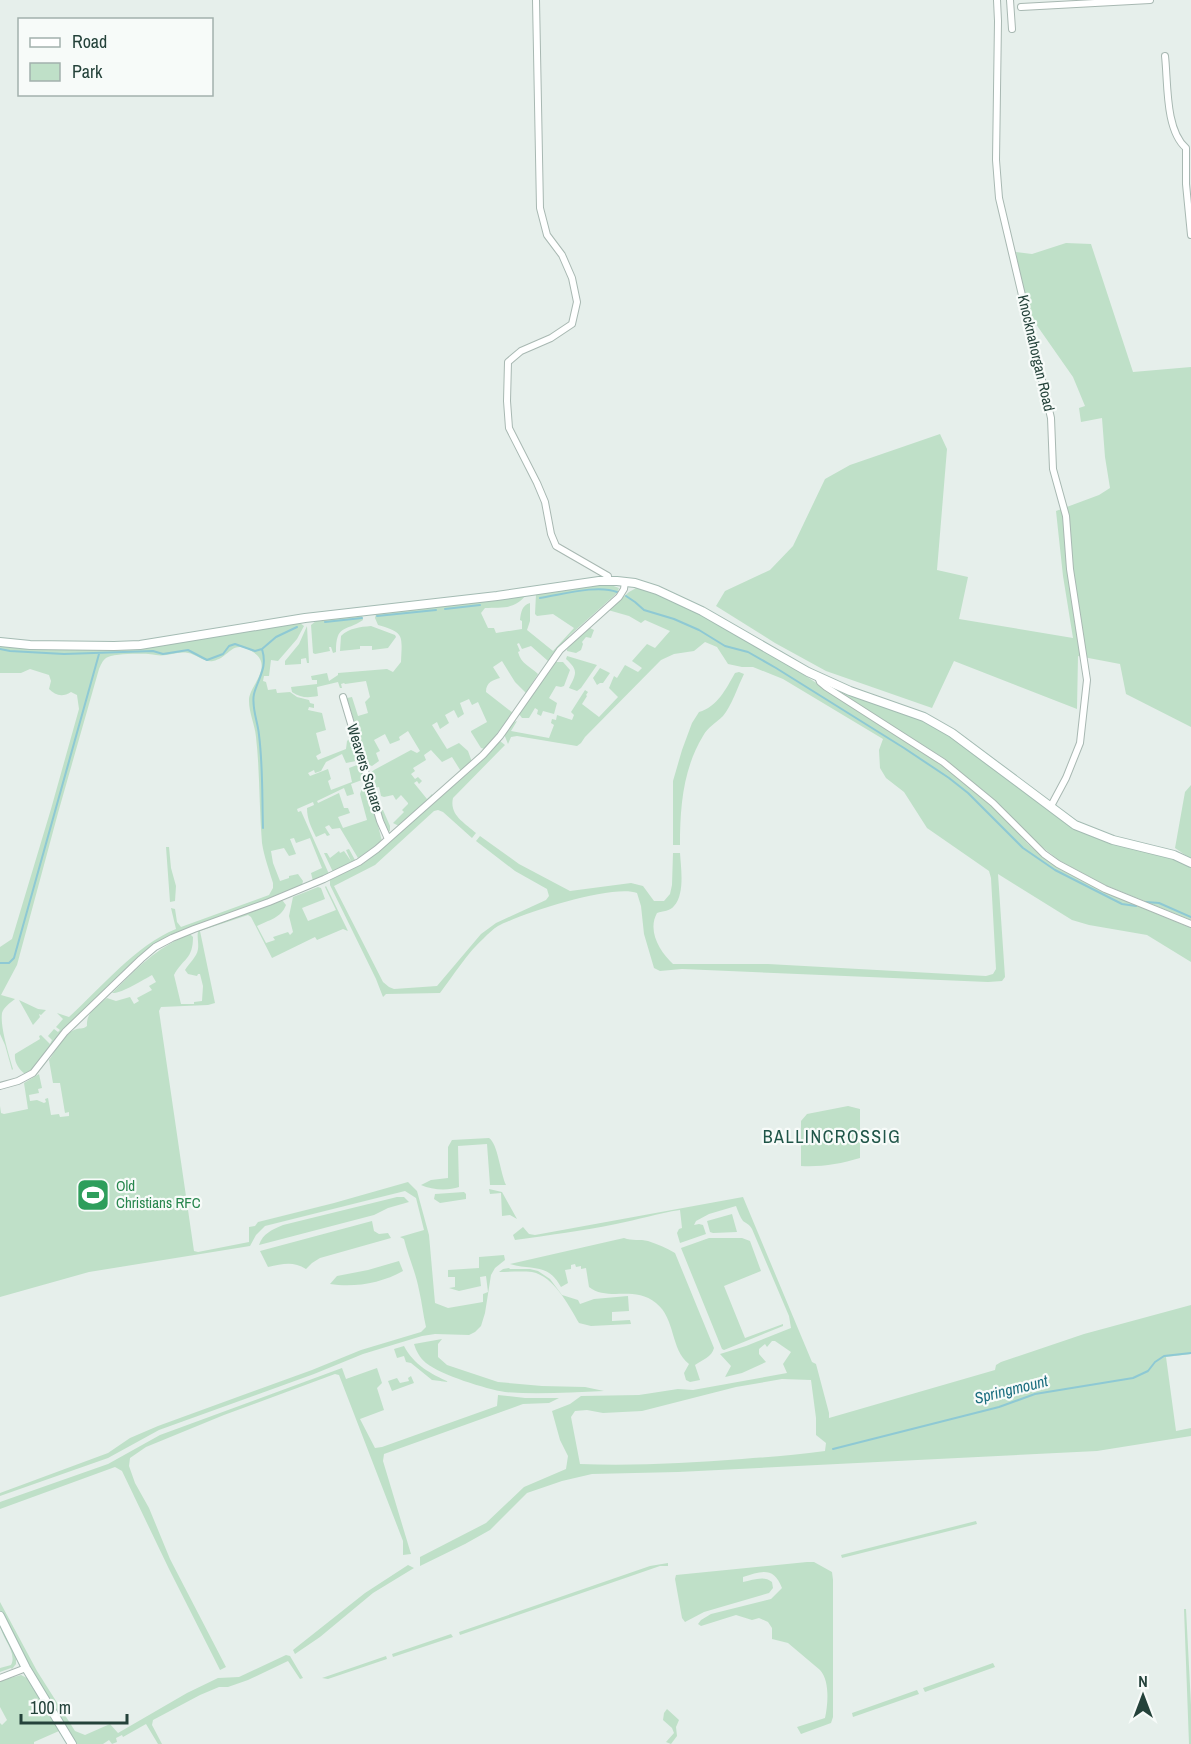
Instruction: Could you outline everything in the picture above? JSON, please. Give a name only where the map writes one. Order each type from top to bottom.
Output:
[{"type":"street","points":[[536,0],[540,208],[547,235],[562,255],[569,270],[577,302],[572,324],[551,338],[521,351],[508,362],[509,428],[545,502],[551,534],[556,546],[608,576],[608,580]]},
{"type":"street","name":"Knocknahorgan Road","points":[[996,0],[998,21],[996,160],[999,198],[1051,418],[1053,469],[1066,516],[1070,569],[1088,680],[1080,743],[1070,770],[1051,806]]},
{"type":"street","points":[[1010,0],[1012,29]]},
{"type":"street","points":[[1021,6],[1150,0]]},
{"type":"street","points":[[1166,56],[1171,123],[1179,142],[1186,148]]},
{"type":"street","points":[[1191,142],[1186,148],[1186,184],[1191,235]]},
{"type":"street","points":[[0,642],[30,645],[140,645],[305,618],[497,596],[608,580],[645,585],[695,608],[794,665],[850,691],[902,708],[936,723],[1075,825],[1113,840],[1174,855],[1191,863]]},
{"type":"street","points":[[0,1086],[18,1081],[33,1073],[65,1032],[155,947],[194,929],[332,876],[359,862],[388,839],[459,778],[490,747],[565,644],[619,597],[626,582]]},
{"type":"street","points":[[818,676],[826,687],[943,762],[993,803],[1037,848],[1058,864],[1105,889],[1191,924]]},
{"type":"street","name":"Weavers Square","points":[[343,697],[381,824],[388,839]]},
{"type":"street","points":[[0,1616],[26,1668],[72,1744]]},
{"type":"street","points":[[0,1678],[26,1668]]},
{"type":"green space","points":[[1066,243],[1091,244],[1133,372],[1191,367],[1191,727],[1126,694],[1120,664],[1078,656],[1077,709],[954,661],[932,708],[826,671],[775,643],[716,606],[725,591],[770,570],[793,546],[825,479],[850,465],[940,434],[947,449],[937,570],[968,577],[959,619],[1073,638],[1056,511],[1099,495],[1110,488],[1102,418],[1081,422],[1079,408],[1085,406],[1073,377],[1024,307],[1016,252],[1032,254]]},
{"type":"green space","points":[[602,584],[619,588],[617,593],[570,635],[548,661],[531,646],[522,649],[519,643],[517,644],[521,659],[538,674],[526,693],[515,682],[502,661],[493,667],[500,678],[489,684],[486,692],[513,713],[485,749],[481,748],[471,732],[487,722],[478,702],[472,705],[469,699],[460,703],[464,714],[458,718],[454,710],[445,715],[449,723],[440,729],[437,722],[432,725],[447,749],[459,743],[468,751],[472,762],[462,773],[452,757],[442,762],[431,750],[424,755],[426,760],[413,768],[415,771],[411,774],[415,779],[418,777],[422,781],[419,784],[417,781],[414,783],[427,799],[432,794],[432,798],[399,826],[393,823],[404,812],[402,810],[408,803],[401,795],[396,800],[393,795],[381,796],[379,787],[374,788],[381,810],[390,826],[388,832],[382,821],[369,774],[411,750],[417,753],[420,751],[408,731],[399,737],[400,740],[390,744],[385,734],[374,740],[380,751],[376,753],[379,761],[372,766],[367,764],[347,698],[352,697],[358,716],[368,713],[365,702],[370,697],[366,681],[344,683],[341,684],[342,688],[338,682],[317,687],[318,696],[314,697],[292,692],[291,687],[317,684],[317,680],[312,680],[311,676],[327,673],[329,681],[338,673],[387,669],[393,672],[401,662],[400,636],[393,630],[378,625],[376,614],[526,595],[512,605],[485,608],[481,613],[488,628],[494,628],[496,633],[522,629],[521,612],[525,605],[530,603],[530,621],[527,630],[553,651],[574,628],[553,614],[537,616],[535,614],[536,594]]},
{"type":"green space","points":[[638,587],[694,609],[779,659],[943,764],[992,805],[1042,856],[1089,884],[1191,928],[1191,962],[1147,935],[1072,920],[998,874],[1005,977],[1002,981],[682,969],[660,971],[654,968],[644,934],[637,893],[625,891],[568,901],[510,920],[496,927],[478,944],[440,993],[386,994],[383,997],[330,885],[330,880],[364,863],[376,854],[474,768],[500,741],[505,745],[453,798],[452,804],[456,814],[476,833],[472,838],[443,812],[434,811],[375,865],[334,886],[383,982],[389,987],[394,989],[437,986],[481,934],[496,923],[546,900],[549,896],[547,889],[515,871],[476,841],[480,836],[519,864],[570,891],[631,883],[643,886],[654,901],[664,901],[670,894],[673,853],[680,853],[682,881],[680,895],[672,908],[657,913],[653,927],[656,941],[673,964],[768,964],[986,976],[993,974],[996,969],[989,871],[927,828],[904,792],[886,778],[880,768],[879,750],[883,739],[783,679],[753,667],[728,664],[717,647],[705,642],[694,651],[674,654],[661,660],[577,746],[517,736],[511,737],[508,744],[504,734],[512,723],[517,721],[511,731],[549,738],[554,725],[551,723],[552,719],[556,720],[557,715],[572,720],[574,715],[571,712],[585,690],[588,692],[582,704],[599,717],[618,697],[609,688],[614,676],[617,678],[625,665],[638,672],[642,668],[632,661],[647,644],[655,648],[670,631],[645,620],[641,623],[629,616],[608,610]]},
{"type":"green space","points":[[362,615],[363,620],[340,633],[336,643],[336,652],[333,653],[329,647],[330,651],[313,653],[311,625],[316,621]]},
{"type":"green space","points":[[300,623],[304,626],[297,639],[278,661],[271,660],[269,676],[264,676],[263,681],[266,682],[268,690],[276,689],[277,693],[290,692],[297,697],[309,700],[314,704],[314,708],[309,707],[308,710],[322,713],[326,730],[316,733],[321,753],[316,756],[318,760],[346,749],[347,741],[352,736],[359,757],[356,761],[346,763],[342,754],[326,762],[321,771],[315,773],[314,770],[308,773],[310,776],[328,769],[331,790],[352,782],[349,768],[362,766],[365,776],[362,780],[351,784],[354,794],[347,796],[344,788],[317,801],[318,803],[339,793],[344,808],[348,808],[350,813],[338,817],[343,828],[367,820],[360,794],[362,788],[368,787],[382,841],[358,858],[340,828],[332,829],[329,825],[325,827],[330,835],[327,836],[325,833],[316,837],[307,812],[307,808],[314,805],[313,802],[297,809],[298,812],[301,811],[329,874],[313,881],[311,873],[322,868],[310,838],[296,843],[294,838],[290,839],[296,854],[289,856],[284,848],[271,851],[280,881],[298,874],[303,881],[302,885],[279,896],[170,935],[142,954],[94,999],[34,1068],[25,1074],[17,1066],[15,1054],[40,1039],[41,1035],[50,1044],[52,1040],[48,1036],[54,1029],[58,1032],[60,1030],[56,1027],[63,1019],[57,1013],[69,1017],[133,956],[161,936],[176,929],[171,908],[175,909],[177,922],[181,927],[269,895],[273,888],[262,843],[257,750],[249,705],[250,695],[261,670],[262,664],[259,658],[253,652],[240,647],[213,661],[184,653],[123,654],[106,658],[99,669],[17,965],[1,995],[15,999],[2,1013],[2,1026],[12,1070],[0,1034],[0,947],[12,939],[79,709],[77,695],[71,692],[59,695],[49,689],[51,681],[49,675],[30,669],[21,673],[0,673],[0,645],[114,649]]},
{"type":"green space","points":[[307,626],[309,663],[306,658],[301,659],[301,664],[285,665],[285,661],[299,644]]},
{"type":"green space","points":[[371,626],[395,635],[396,637],[388,648],[372,650],[372,646],[360,646],[360,649],[340,651],[341,636],[344,633],[355,628]]},
{"type":"green space","points":[[588,627],[594,630],[591,638],[586,637],[582,642],[581,650],[576,653],[567,651],[567,649]]},
{"type":"green space","points":[[567,656],[597,665],[577,691],[569,688],[575,672],[566,659]]},
{"type":"green space","points":[[554,662],[563,662],[570,670],[564,686],[556,686],[549,698],[557,703],[554,714],[543,711],[541,716],[537,714],[538,710],[535,708],[529,718],[522,718],[519,714]]},
{"type":"green space","points":[[600,668],[610,673],[603,683],[597,685],[593,678]]},
{"type":"green space","points":[[735,673],[744,674],[729,707],[705,733],[691,762],[682,803],[680,845],[673,845],[673,781],[692,723],[699,712],[716,702]]},
{"type":"green space","points":[[828,685],[935,725],[1075,827],[1173,857],[1191,865],[1191,920],[1105,885],[1060,861],[1032,839],[994,801],[945,759]]},
{"type":"green space","points":[[1191,785],[1191,859],[1175,848],[1185,792]]},
{"type":"green space","points":[[166,847],[169,847],[176,886],[175,901],[170,902]]},
{"type":"green space","points":[[349,849],[355,860],[333,872],[324,853],[327,853],[330,858],[339,851],[340,853],[344,851],[351,861],[346,850]]},
{"type":"green space","name":"Old Christians RFC","points":[[326,886],[348,931],[343,929],[317,940],[315,937],[272,958],[248,915],[200,931],[215,1003],[161,1007],[159,1011],[194,1251],[249,1242],[249,1227],[255,1226],[258,1222],[408,1182],[417,1191],[429,1235],[435,1303],[448,1308],[483,1302],[483,1294],[488,1292],[486,1276],[480,1277],[481,1286],[459,1291],[449,1288],[455,1287],[455,1277],[448,1277],[448,1270],[479,1268],[479,1257],[504,1255],[505,1260],[495,1268],[491,1275],[485,1313],[481,1326],[469,1335],[422,1336],[363,1354],[159,1430],[108,1458],[0,1496],[0,1493],[108,1453],[130,1438],[158,1426],[361,1350],[421,1332],[426,1327],[416,1277],[404,1239],[400,1237],[424,1230],[416,1198],[405,1191],[265,1226],[250,1246],[89,1272],[0,1297],[0,1106],[1,1113],[4,1114],[28,1109],[24,1083],[39,1074],[42,1088],[38,1089],[39,1093],[29,1095],[30,1101],[37,1100],[44,1103],[48,1098],[51,1115],[69,1116],[69,1112],[65,1113],[60,1083],[53,1083],[49,1060],[70,1032],[87,1026],[90,1013],[107,998],[116,1001],[130,997],[134,1004],[139,1001],[137,998],[152,990],[149,986],[156,982],[152,975],[126,989],[112,993],[139,967],[166,946],[190,934],[193,937],[193,945],[187,958],[174,975],[181,1004],[194,1004],[194,1002],[202,1001],[203,986],[200,974],[197,976],[188,974],[185,970],[197,952],[199,929],[282,900],[286,905],[281,913],[257,926],[266,943],[275,940],[273,937],[288,932],[290,935],[293,932],[289,916],[293,897],[318,887],[321,888],[325,899],[302,908],[308,921],[336,910]]},
{"type":"green space","points":[[19,1000],[38,1009],[46,1010],[41,1015],[39,1014],[40,1017],[33,1025]]},
{"type":"green space","points":[[848,1106],[860,1109],[860,1158],[831,1165],[801,1166],[801,1121],[807,1114]]},
{"type":"green space","points":[[489,1138],[495,1146],[506,1185],[490,1185],[487,1144],[458,1146],[459,1187],[440,1189],[421,1185],[431,1180],[448,1178],[448,1147],[452,1140]]},
{"type":"green space","points":[[489,1189],[502,1192],[517,1219],[510,1215],[502,1216],[501,1193],[490,1194]]},
{"type":"green space","points":[[464,1192],[466,1199],[440,1203],[434,1199],[435,1194]]},
{"type":"green space","points":[[404,1197],[409,1202],[374,1215],[259,1245],[265,1235],[283,1225]]},
{"type":"green space","points":[[743,1197],[812,1362],[816,1364],[829,1418],[995,1370],[996,1365],[1001,1362],[1084,1334],[1191,1305],[1191,1354],[1166,1357],[1176,1431],[1191,1428],[1191,1436],[1097,1451],[678,1472],[592,1474],[527,1493],[490,1530],[420,1566],[420,1557],[486,1523],[524,1487],[566,1469],[568,1456],[560,1440],[552,1411],[570,1404],[581,1396],[639,1395],[678,1389],[693,1390],[787,1373],[783,1364],[791,1352],[772,1341],[767,1347],[765,1344],[759,1349],[759,1354],[766,1362],[742,1373],[725,1377],[731,1366],[720,1354],[791,1328],[789,1316],[752,1229],[743,1221],[736,1206],[709,1214],[696,1221],[694,1225],[703,1225],[706,1234],[680,1243],[677,1233],[682,1228],[680,1210],[566,1233],[515,1240],[513,1235],[523,1227],[529,1234],[535,1235]],"holes":[[[782,1379],[811,1380],[816,1435],[826,1443],[825,1451],[681,1463],[580,1464],[571,1417],[575,1411],[587,1410],[603,1413],[642,1411],[736,1387]]]},
{"type":"green space","points":[[732,1214],[737,1232],[710,1232],[707,1221]]},
{"type":"green space","points":[[372,1221],[374,1231],[379,1234],[388,1233],[391,1238],[320,1258],[306,1269],[292,1264],[268,1267],[260,1251]]},
{"type":"green space","points":[[624,1238],[648,1241],[675,1253],[714,1348],[709,1356],[695,1365],[700,1380],[690,1382],[686,1380],[684,1373],[689,1364],[679,1350],[667,1317],[656,1303],[648,1298],[596,1291],[589,1287],[586,1268],[581,1269],[581,1266],[576,1267],[575,1264],[571,1265],[571,1269],[565,1270],[568,1283],[561,1287],[556,1279],[545,1271],[510,1264]]},
{"type":"green space","points":[[709,1238],[742,1238],[750,1241],[761,1271],[724,1286],[745,1338],[783,1324],[783,1326],[722,1349],[681,1248]]},
{"type":"green space","points":[[399,1261],[403,1271],[386,1279],[358,1285],[330,1284],[337,1276]]},
{"type":"green space","points":[[509,1268],[538,1271],[550,1279],[562,1295],[578,1300],[580,1304],[594,1299],[628,1296],[629,1311],[612,1312],[612,1321],[630,1320],[631,1324],[591,1326],[579,1323],[571,1308],[547,1279],[532,1272],[499,1272]]},
{"type":"green space","points":[[442,1339],[438,1344],[438,1357],[447,1365],[498,1382],[585,1387],[604,1391],[517,1393],[476,1385],[433,1368],[418,1354],[414,1344]]},
{"type":"green space","points":[[404,1346],[413,1359],[424,1368],[449,1382],[432,1380],[411,1363],[406,1362],[404,1356],[397,1358],[394,1349]]},
{"type":"green space","points":[[342,1368],[346,1379],[377,1368],[382,1383],[377,1388],[384,1410],[360,1419],[375,1448],[497,1406],[498,1395],[559,1398],[549,1403],[523,1404],[384,1454],[383,1461],[411,1554],[403,1555],[403,1541],[339,1375],[335,1374],[224,1415],[146,1447],[130,1458],[129,1466],[135,1483],[149,1508],[170,1559],[226,1667],[220,1670],[122,1471],[115,1467],[0,1509],[0,1502],[108,1464],[160,1435]]},
{"type":"green space","points":[[411,1376],[414,1383],[392,1391],[388,1381],[397,1378],[400,1383],[409,1381],[408,1378]]},
{"type":"green space","points":[[976,1521],[977,1524],[842,1558],[841,1555]]},
{"type":"green space","points":[[814,1562],[832,1572],[833,1717],[831,1723],[801,1734],[797,1727],[825,1718],[827,1686],[820,1670],[788,1643],[772,1639],[772,1628],[768,1622],[759,1618],[752,1620],[736,1615],[701,1626],[698,1624],[711,1614],[771,1599],[782,1588],[775,1576],[761,1572],[743,1577],[743,1582],[758,1579],[769,1580],[773,1588],[769,1593],[704,1612],[685,1622],[682,1618],[675,1579],[676,1575]]},
{"type":"green space","points":[[668,1563],[668,1566],[660,1566],[460,1635],[459,1632],[650,1566]]},
{"type":"green space","points":[[408,1565],[414,1568],[373,1593],[320,1637],[295,1654],[293,1650],[365,1593]]},
{"type":"green space","points":[[0,1602],[37,1671],[75,1731],[85,1735],[110,1724],[118,1733],[218,1678],[239,1677],[286,1655],[290,1656],[303,1678],[300,1679],[288,1661],[248,1680],[228,1687],[219,1687],[200,1695],[153,1720],[152,1725],[162,1744],[158,1744],[146,1724],[123,1737],[122,1735],[116,1738],[117,1742],[112,1744],[109,1740],[103,1744],[76,1744],[29,1667],[0,1611]]},
{"type":"green space","points":[[1184,1609],[1186,1609],[1191,1705],[1191,1744],[1189,1744]]},
{"type":"green space","points":[[0,1623],[16,1659],[16,1664],[12,1669],[0,1672],[0,1668],[11,1665],[13,1660]]},
{"type":"green space","points":[[451,1634],[453,1637],[393,1657],[392,1654]]},
{"type":"green space","points":[[386,1656],[387,1659],[328,1679],[322,1678]]},
{"type":"green space","points":[[993,1663],[995,1667],[925,1692],[923,1688]]},
{"type":"green space","points":[[21,1675],[27,1678],[61,1733],[59,1731],[34,1744],[0,1744],[0,1723],[2,1725],[7,1720],[0,1707],[0,1681]]},
{"type":"green space","points":[[917,1690],[919,1694],[853,1717],[852,1713]]},
{"type":"green space","points":[[667,1709],[679,1720],[676,1727],[677,1736],[671,1744],[666,1742],[674,1733],[663,1720]]},
{"type":"waterway","points":[[540,598],[599,589],[617,592]]},
{"type":"waterway","points":[[626,596],[644,610],[674,619],[699,630],[725,646],[748,652],[776,668],[949,778],[968,793],[1023,848],[1055,870],[1122,904],[1136,906]]},
{"type":"waterway","points":[[445,609],[480,605]]},
{"type":"waterway","points":[[377,616],[436,610]]},
{"type":"waterway","points":[[325,622],[362,618]]},
{"type":"waterway","points":[[0,649],[64,654],[153,651],[163,654],[188,650],[207,660],[223,654],[229,646],[235,644],[255,651],[262,649],[276,637],[297,627]]},
{"type":"waterway","points":[[262,649],[264,662],[253,699],[261,758],[263,828]]},
{"type":"waterway","points":[[0,963],[9,963],[14,958],[99,654]]},
{"type":"waterway","points":[[1146,902],[1159,903],[1191,917]]},
{"type":"waterway","name":"Springmount","points":[[833,1449],[999,1407],[1035,1394],[1133,1378],[1148,1371],[1164,1356],[1191,1353]]},
{"type":"place","name":"Old Christians RFC","points":[[93,1195]]},
{"type":"district","name":"BALLINCROSSIG","points":[[832,1137]]}]
